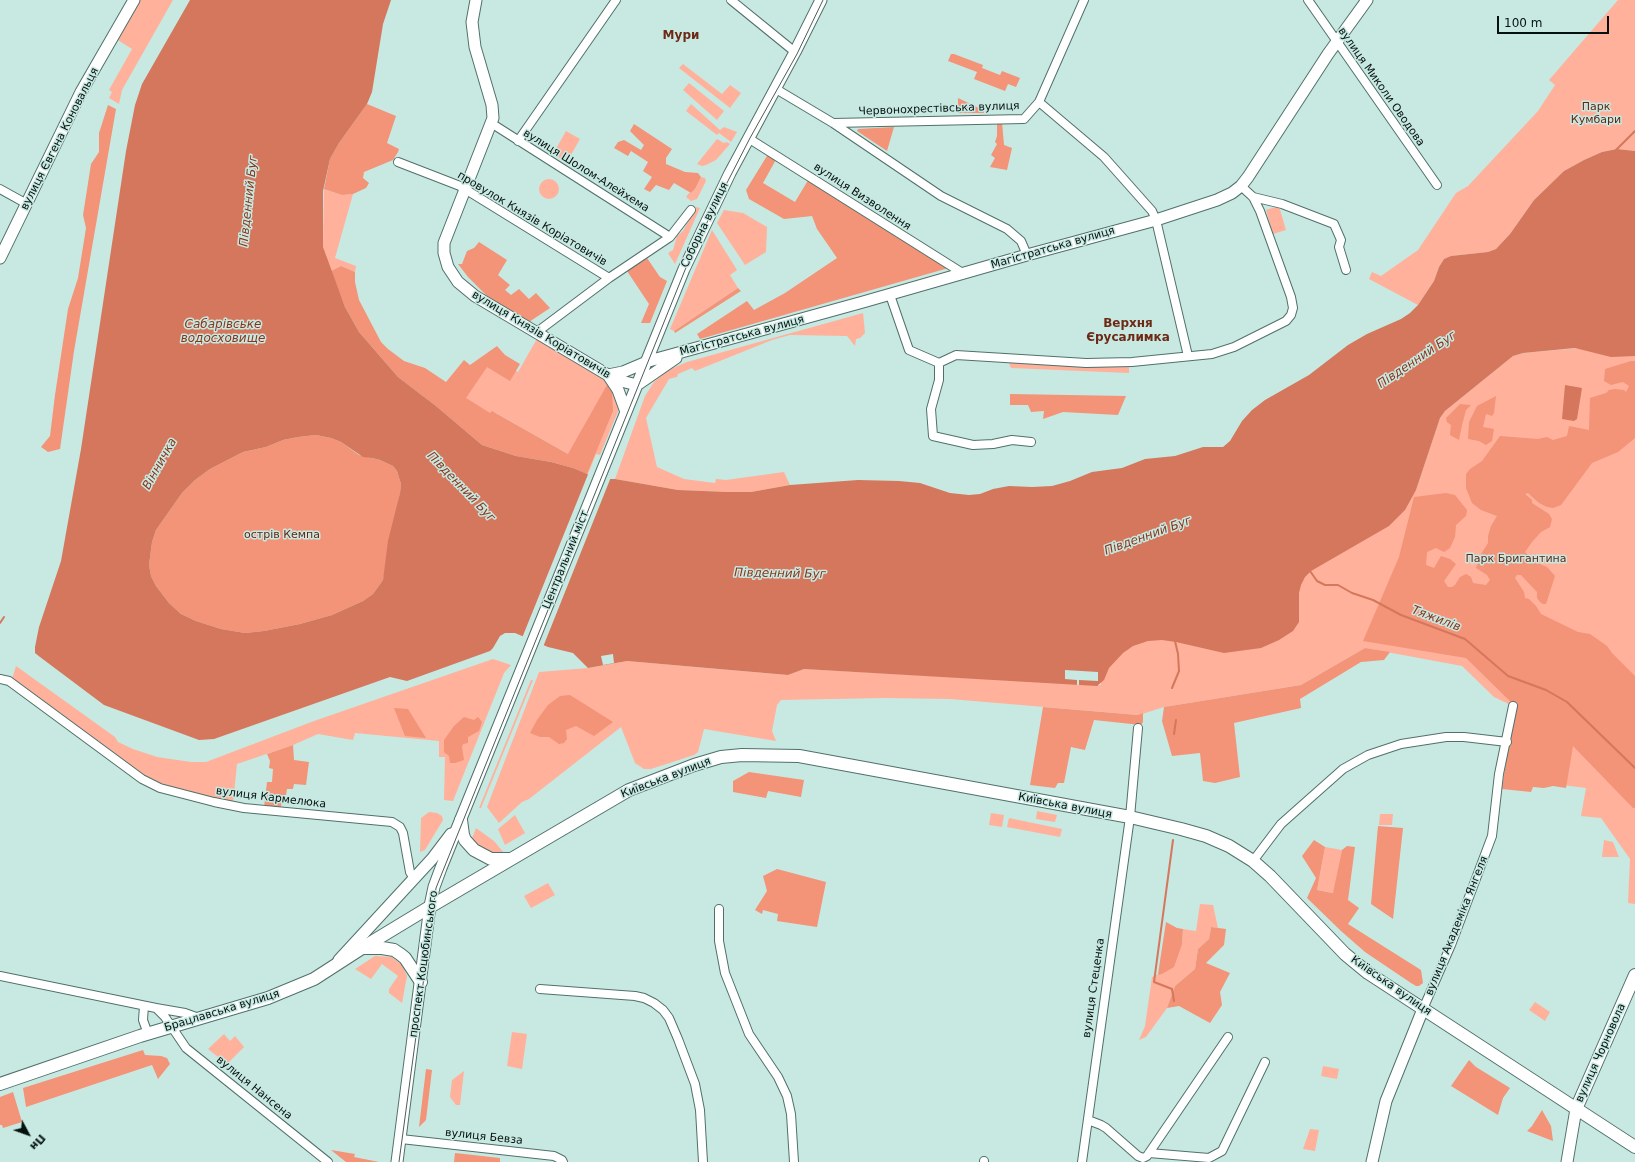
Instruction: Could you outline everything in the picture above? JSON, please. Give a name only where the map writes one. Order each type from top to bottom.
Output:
[{"type":"main road","name":"Київська вулиця","points":[[430,906],[629,790],[700,763],[721,757],[742,755],[799,756],[1130,817],[1206,836],[1229,846],[1253,861],[1270,876],[1345,954],[1368,973],[1635,1147]]},
{"type":"main road","points":[[461,820],[465,840],[474,850],[491,859],[510,859]]},
{"type":"main road","name":"Брацлавська вулиця","points":[[0,1084],[148,1034],[268,998],[314,979],[430,906]]},
{"type":"main road","points":[[362,948],[382,948],[394,950],[405,958],[421,982]]},
{"type":"main road","name":"вулиця Чорновола","points":[[1576,1109],[1635,975]]},
{"type":"street","name":"вулиця Євгена Коновальця","points":[[0,258],[81,92],[134,0]]},
{"type":"street","name":"вулиця Князів Коріатовичів","points":[[476,0],[472,22],[475,46],[493,113],[491,123],[444,244],[444,253],[448,267],[454,277],[468,291],[608,375],[620,381],[637,385]]},
{"type":"street","points":[[518,141],[616,0]]},
{"type":"street","points":[[731,0],[795,52]]},
{"type":"street","name":"Соборна вулиця","points":[[607,458],[684,269],[708,216],[748,138],[776,89],[821,0]]},
{"type":"street","name":"Червонохрестівська вулиця","points":[[833,123],[1024,119],[1039,102],[1084,0]]},
{"type":"street","name":"вулиця Миколи Оводова","points":[[1308,0],[1437,185]]},
{"type":"street","name":"Магістратська вулиця","points":[[608,375],[623,372],[646,362],[1156,220],[1218,200],[1241,186],[1253,170],[1336,42],[1367,0]]},
{"type":"street","points":[[776,89],[833,123],[940,196],[1015,234],[1021,241],[1027,255]]},
{"type":"street","points":[[1039,102],[1104,157],[1152,211],[1156,220],[1188,356]]},
{"type":"street","name":"вулиця Шолом-Алейхема","points":[[491,123],[670,237]]},
{"type":"street","name":"вулиця Визволення","points":[[748,138],[964,274]]},
{"type":"street","name":"провулок Князів Коріатовичів","points":[[398,162],[465,189],[609,278]]},
{"type":"street","points":[[890,295],[909,350],[939,363],[956,355],[1086,363],[1132,362],[1212,354],[1234,347],[1286,321],[1291,315],[1293,308],[1291,297],[1260,211],[1252,197],[1241,186]]},
{"type":"street","points":[[0,189],[27,204]]},
{"type":"street","points":[[1252,197],[1282,204],[1334,224],[1341,240],[1339,247],[1346,270]]},
{"type":"street","name":"Соборна вулиця","points":[[538,333],[541,329],[609,278],[670,237],[691,210]]},
{"type":"street","points":[[656,337],[660,345],[665,350],[684,352]]},
{"type":"street","points":[[637,385],[684,352]]},
{"type":"street","points":[[939,363],[940,380],[931,409],[933,436],[973,445],[993,444],[1012,440],[1031,442]]},
{"type":"street","points":[[608,375],[618,390],[626,412]]},
{"type":"street","name":"Центральний міст","points":[[525,662],[607,458]]},
{"type":"street","name":"проспект Коцюбинського","points":[[397,1162],[430,906],[436,881],[525,662]]},
{"type":"street","name":"вулиця Кармелюка","points":[[0,679],[9,681],[142,779],[160,788],[244,808],[392,822],[400,826],[403,833],[410,872],[414,879]]},
{"type":"street","name":"вулиця Академіка Янгеля","points":[[1372,1162],[1386,1101],[1423,1009],[1451,945],[1492,836],[1499,774],[1513,706]]},
{"type":"street","name":"вулиця Стеценка","points":[[1082,1162],[1130,817],[1138,728]]},
{"type":"street","points":[[1253,861],[1281,824],[1343,769],[1368,755],[1400,744],[1446,737],[1464,737],[1506,742]]},
{"type":"street","points":[[334,966],[432,859],[461,820]]},
{"type":"street","points":[[718,909],[719,941],[725,973],[749,1034],[778,1077],[787,1096],[791,1114],[794,1162]]},
{"type":"street","points":[[0,976],[199,1018]]},
{"type":"street","points":[[540,989],[635,996],[644,998],[654,1003],[663,1010],[669,1018],[695,1084],[700,1110],[703,1162]]},
{"type":"street","points":[[144,1006],[143,1020],[148,1034]]},
{"type":"street","name":"вулиця Нансена","points":[[156,1008],[165,1017],[186,1048],[328,1162]]},
{"type":"street","points":[[1088,1120],[1106,1128],[1138,1156],[1143,1158],[1147,1156],[1228,1037]]},
{"type":"street","points":[[1149,1153],[1208,1158],[1222,1151],[1265,1062]]},
{"type":"street","points":[[1567,1162],[1576,1109]]},
{"type":"street","name":"вулиця Бевза","points":[[401,1138],[554,1156],[563,1162]]},
{"type":"green space","points":[[134,0],[173,0],[122,90],[119,104],[109,98],[112,92],[109,90],[132,49],[113,37]]},
{"type":"green space","name":"Парк Кумбари","points":[[1618,0],[1635,0],[1635,151],[1617,149],[1602,152],[1564,171],[1534,200],[1510,234],[1496,249],[1488,252],[1451,256],[1444,259],[1439,267],[1434,281],[1418,305],[1369,279],[1372,272],[1381,276],[1418,250],[1456,193],[1468,186],[1538,111],[1555,85],[1549,80]]},
{"type":"green space","points":[[951,54],[983,65],[982,68],[1000,75],[1002,71],[1020,78],[1016,87],[1008,84],[1005,91],[974,79],[977,72],[948,61]]},
{"type":"green space","points":[[683,64],[722,94],[730,85],[741,93],[730,108],[679,68]]},
{"type":"green space","points":[[689,83],[724,111],[717,120],[683,90]]},
{"type":"green space","points":[[958,98],[983,110],[984,113],[958,113]]},
{"type":"green space","points":[[367,104],[396,116],[387,143],[399,149],[398,152],[393,160],[364,172],[363,178],[369,183],[366,188],[353,194],[342,195],[324,189],[330,159],[339,143]]},
{"type":"green space","points":[[691,104],[720,130],[724,127],[737,132],[731,142],[719,133],[717,135],[686,111]]},
{"type":"green space","points":[[108,105],[116,109],[74,351],[60,449],[48,452],[41,447],[50,436],[68,309],[78,278],[86,228],[83,215],[91,164],[99,152],[99,133]]},
{"type":"green space","points":[[997,122],[1002,122],[1004,145],[1012,148],[1007,170],[990,167],[995,158],[991,155],[997,144],[995,142],[997,136]]},
{"type":"green space","points":[[634,124],[672,149],[666,158],[666,164],[685,172],[698,173],[701,177],[695,189],[691,193],[674,183],[669,190],[656,185],[650,192],[644,189],[652,177],[643,171],[648,162],[631,151],[628,156],[614,148],[618,142],[624,140],[641,150],[644,145],[630,131]]},
{"type":"green space","points":[[894,127],[887,151],[857,131],[858,129]]},
{"type":"green space","points":[[566,131],[580,139],[567,162],[553,154]]},
{"type":"green space","points":[[717,139],[724,143],[727,142],[730,144],[716,160],[702,166],[697,164]]},
{"type":"green space","points":[[770,151],[778,156],[763,183],[795,202],[810,177],[952,267],[700,339],[697,334],[747,301],[754,310],[785,293],[837,258],[817,229],[812,216],[784,219],[749,199],[746,190]]},
{"type":"green space","points":[[701,177],[705,178],[706,181],[697,199],[691,201],[686,197],[695,189]]},
{"type":"green space","points":[[549,179],[556,182],[559,189],[556,196],[549,199],[542,196],[539,189],[542,182]]},
{"type":"green space","points":[[324,189],[342,195],[353,194],[335,258],[356,266],[355,272],[341,266],[331,271],[326,260],[323,247]]},
{"type":"green space","points":[[1279,206],[1286,230],[1273,234],[1266,210]]},
{"type":"green space","points":[[696,207],[700,208],[675,264],[668,253],[673,250],[677,236],[683,231]]},
{"type":"green space","points":[[724,210],[743,213],[767,227],[766,252],[745,265],[717,223]]},
{"type":"green space","points":[[712,230],[737,270],[730,275],[738,288],[674,331],[670,329]]},
{"type":"green space","points":[[479,242],[507,260],[498,275],[510,285],[505,290],[511,295],[519,289],[529,299],[536,293],[550,308],[529,322],[488,297],[468,277],[458,264],[462,264],[467,251],[474,248]]},
{"type":"green space","points":[[647,258],[660,277],[667,281],[650,323],[641,323],[649,304],[627,271]]},
{"type":"green space","points":[[341,266],[355,272],[355,282],[359,300],[381,342],[404,361],[425,368],[446,382],[464,360],[470,365],[497,346],[505,355],[520,364],[510,381],[487,367],[466,398],[490,413],[492,411],[568,454],[607,385],[612,392],[613,411],[587,474],[573,468],[551,462],[516,456],[482,445],[436,406],[398,377],[359,332],[345,307],[331,271]]},
{"type":"green space","points":[[738,288],[741,291],[675,333],[674,331]]},
{"type":"green space","points":[[863,313],[865,333],[860,338],[856,339],[855,346],[847,336],[790,335],[772,340],[695,371],[692,368],[678,374],[677,377],[669,379],[646,418],[657,467],[684,479],[715,483],[716,479],[726,480],[784,472],[790,485],[751,492],[728,492],[678,490],[615,479],[645,396],[654,382],[668,370],[687,362]]},
{"type":"green space","name":"Парк Бригантина","points":[[1635,322],[1635,904],[1628,903],[1630,859],[1601,818],[1581,816],[1586,788],[1554,784],[1556,767],[1505,761],[1513,706],[1494,697],[1462,666],[1365,648],[1301,685],[1164,707],[1139,715],[950,699],[883,698],[781,700],[777,705],[772,731],[776,741],[704,729],[698,752],[694,755],[651,769],[644,769],[635,763],[621,727],[529,799],[522,802],[499,823],[487,807],[539,672],[588,668],[627,661],[788,675],[804,669],[1101,685],[1095,661],[1296,567],[1416,490],[1440,418],[1445,411],[1513,356],[1523,353],[1579,348]]},
{"type":"green space","points":[[538,337],[608,377],[619,402],[619,409],[600,455],[596,454],[588,474],[573,468],[568,454],[494,412],[485,422],[456,405],[486,363],[500,362],[518,372]]},
{"type":"green space","points":[[1008,361],[1129,364],[1129,373],[1011,368]]},
{"type":"green space","points":[[1635,361],[1635,438],[1618,452],[1592,463],[1561,505],[1553,508],[1547,507],[1539,503],[1528,493],[1525,494],[1532,500],[1532,503],[1549,514],[1552,519],[1550,527],[1541,532],[1525,552],[1535,562],[1547,567],[1555,576],[1546,604],[1540,602],[1537,598],[1537,592],[1521,575],[1517,575],[1515,578],[1524,592],[1525,598],[1529,599],[1536,606],[1541,614],[1578,632],[1590,634],[1607,646],[1635,676],[1635,808],[1633,808],[1573,746],[1566,788],[1553,786],[1544,788],[1533,787],[1531,792],[1502,789],[1514,705],[1466,658],[1363,641],[1399,557],[1414,497],[1446,493],[1455,495],[1467,510],[1466,516],[1456,525],[1455,537],[1450,548],[1444,552],[1436,548],[1427,552],[1426,565],[1434,568],[1441,556],[1450,559],[1456,564],[1444,581],[1448,587],[1455,585],[1460,577],[1466,574],[1471,577],[1473,583],[1486,585],[1490,580],[1487,575],[1476,568],[1481,554],[1488,543],[1488,536],[1491,526],[1497,516],[1481,510],[1472,503],[1466,488],[1466,474],[1470,469],[1482,461],[1500,436],[1538,439],[1547,437],[1553,440],[1567,436],[1569,426],[1589,430],[1590,398],[1615,389],[1624,390],[1626,392],[1629,386],[1623,382],[1611,385],[1604,381],[1605,369]]},
{"type":"green space","points":[[1010,394],[1126,396],[1118,415],[1063,412],[1043,419],[1044,411],[1031,412],[1028,405],[1010,405]]},
{"type":"green space","points":[[1496,396],[1494,413],[1492,416],[1486,414],[1483,427],[1494,429],[1492,441],[1486,445],[1479,441],[1468,439],[1469,422],[1477,406]]},
{"type":"green space","points":[[1460,404],[1471,405],[1466,410],[1459,440],[1450,435],[1451,425],[1447,422],[1446,418]]},
{"type":"green space","name":"острів Кемпа","points":[[316,435],[341,442],[359,455],[380,460],[393,466],[397,471],[401,484],[400,493],[383,580],[373,594],[363,601],[332,615],[300,624],[245,633],[221,629],[196,621],[181,614],[169,603],[156,586],[151,576],[149,565],[152,542],[156,530],[182,493],[195,480],[210,469],[243,452],[266,447],[283,440]]},
{"type":"green space","points":[[1365,648],[1390,652],[1384,660],[1361,662],[1300,699],[1301,708],[1234,723],[1240,777],[1215,783],[1203,781],[1200,753],[1172,756],[1162,721],[1164,707],[1301,685]]},
{"type":"green space","points":[[493,659],[511,665],[504,673],[453,801],[444,800],[445,757],[439,757],[439,741],[355,733],[353,740],[318,734],[293,745],[237,764],[233,803],[160,785],[146,777],[12,679],[16,666],[115,737],[118,742],[133,749],[157,757],[191,762],[206,762],[314,721]]},
{"type":"green space","points":[[531,680],[533,680],[481,808],[479,808]]},
{"type":"green space","points":[[570,695],[613,722],[594,736],[576,726],[566,730],[567,739],[564,743],[559,744],[549,737],[540,737],[530,733],[548,705],[560,696]]},
{"type":"green space","points":[[1043,707],[1138,715],[1143,713],[1143,722],[1141,725],[1094,720],[1085,750],[1071,747],[1064,783],[1058,783],[1055,788],[1030,785]]},
{"type":"green space","points":[[394,708],[408,709],[426,738],[405,736]]},
{"type":"green space","points":[[464,717],[474,720],[478,717],[482,722],[479,731],[468,737],[468,743],[463,744],[464,760],[450,763],[449,756],[444,752],[444,740],[454,726]]},
{"type":"green space","points":[[293,745],[294,760],[309,762],[306,785],[294,784],[293,789],[287,789],[286,795],[282,795],[281,808],[264,807],[267,782],[272,782],[273,769],[269,768],[270,761],[267,754]]},
{"type":"green space","points":[[749,772],[804,780],[801,797],[768,791],[766,798],[733,792],[733,781]]},
{"type":"green space","points":[[1037,811],[1057,815],[1055,822],[1036,819]]},
{"type":"green space","points":[[429,812],[437,813],[442,816],[443,820],[425,850],[420,852],[421,818]]},
{"type":"green space","points":[[991,813],[1004,815],[1002,827],[989,825]]},
{"type":"green space","points":[[1380,814],[1393,814],[1392,825],[1379,825]]},
{"type":"green space","points":[[515,815],[525,833],[505,845],[498,829]]},
{"type":"green space","points":[[1009,818],[1062,829],[1060,837],[1007,827]]},
{"type":"green space","points":[[1378,826],[1403,828],[1393,919],[1371,904]]},
{"type":"green space","points":[[476,828],[494,841],[504,853],[498,856],[493,855],[471,841]]},
{"type":"green space","points":[[1314,840],[1325,847],[1317,890],[1333,893],[1342,850],[1347,846],[1355,847],[1348,900],[1359,908],[1348,924],[1421,970],[1423,983],[1419,986],[1411,983],[1365,952],[1307,898],[1316,878],[1302,856]]},
{"type":"green space","points":[[1604,840],[1613,842],[1619,857],[1602,857]]},
{"type":"green space","points":[[1325,847],[1342,850],[1334,893],[1317,890]]},
{"type":"green space","points":[[777,869],[826,882],[817,927],[777,921],[778,914],[763,910],[762,914],[755,910],[767,891],[763,876]]},
{"type":"green space","points":[[548,883],[555,895],[531,908],[524,896]]},
{"type":"green space","points":[[1200,904],[1213,905],[1218,928],[1211,927],[1209,939],[1198,949],[1195,969],[1175,986],[1167,1008],[1146,1037],[1139,1040],[1145,1026],[1152,977],[1158,974],[1161,975],[1182,944],[1183,929],[1196,931]]},
{"type":"green space","points":[[1166,922],[1177,928],[1183,929],[1182,944],[1174,967],[1160,975],[1158,974]]},
{"type":"green space","points":[[1211,927],[1226,929],[1224,945],[1206,963],[1230,973],[1220,992],[1222,1005],[1210,1023],[1179,1006],[1167,1008],[1175,986],[1195,969],[1198,949],[1209,939]]},
{"type":"green space","points":[[375,956],[392,957],[402,965],[407,976],[402,1003],[389,993],[389,989],[398,976],[382,964],[371,979],[355,969]]},
{"type":"green space","points":[[1535,1002],[1550,1012],[1545,1021],[1529,1010]]},
{"type":"green space","points":[[512,1032],[527,1034],[522,1069],[507,1066]]},
{"type":"green space","points":[[224,1034],[230,1041],[235,1036],[244,1047],[227,1064],[208,1049]]},
{"type":"green space","points":[[143,1050],[145,1055],[167,1058],[170,1064],[158,1079],[152,1065],[26,1107],[23,1088]]},
{"type":"green space","points":[[1469,1060],[1476,1067],[1510,1088],[1503,1098],[1498,1115],[1451,1086]]},
{"type":"green space","points":[[1323,1066],[1339,1069],[1337,1079],[1321,1076]]},
{"type":"green space","points":[[426,1069],[432,1070],[426,1120],[419,1127]]},
{"type":"green space","points":[[464,1071],[460,1105],[456,1105],[450,1097],[452,1080]]},
{"type":"green space","points":[[13,1092],[22,1122],[3,1128],[2,1125],[0,1125],[0,1097]]},
{"type":"green space","points":[[1542,1110],[1551,1126],[1553,1141],[1527,1131]]},
{"type":"green space","points":[[1310,1129],[1319,1130],[1315,1151],[1303,1149]]},
{"type":"green space","points":[[331,1150],[355,1154],[354,1157],[379,1162],[346,1162]]},
{"type":"green space","points":[[455,1153],[500,1158],[500,1162],[454,1162]]},
{"type":"water","name":"Сабарівське водосховище","points":[[190,0],[391,0],[383,24],[372,92],[367,104],[339,143],[330,159],[323,191],[323,247],[345,307],[359,332],[398,377],[436,406],[482,445],[516,456],[551,462],[573,468],[599,479],[615,479],[678,490],[728,492],[751,492],[790,485],[858,480],[899,481],[920,483],[950,493],[969,495],[980,494],[993,489],[1009,486],[1052,486],[1070,481],[1092,472],[1122,468],[1145,459],[1175,456],[1203,447],[1223,447],[1230,441],[1242,421],[1252,410],[1265,400],[1309,375],[1348,345],[1367,334],[1401,319],[1410,313],[1418,305],[1434,281],[1439,267],[1444,259],[1451,256],[1488,252],[1496,249],[1510,234],[1534,200],[1564,171],[1602,152],[1617,149],[1635,151],[1635,356],[1611,357],[1575,348],[1523,353],[1513,356],[1445,411],[1440,418],[1416,490],[1405,510],[1389,526],[1311,571],[1305,577],[1299,593],[1299,622],[1293,631],[1279,640],[1261,648],[1224,653],[1176,642],[1162,640],[1148,641],[1133,646],[1123,653],[1109,668],[1104,680],[1097,686],[804,669],[788,675],[627,661],[588,668],[573,653],[548,647],[515,633],[505,633],[500,636],[490,651],[407,681],[390,677],[214,739],[199,740],[104,705],[35,653],[39,627],[61,561],[81,449],[126,151],[135,105],[142,84]],"holes":[[[316,435],[341,442],[363,457],[380,460],[393,466],[397,471],[401,484],[388,541],[383,580],[373,594],[363,601],[332,615],[300,624],[245,633],[221,629],[196,621],[181,614],[169,603],[156,586],[151,576],[149,565],[152,542],[156,530],[182,493],[195,480],[210,469],[243,452],[266,447],[283,440],[298,437]]]},
{"type":"water","points":[[1565,385],[1582,388],[1577,419],[1574,421],[1562,419]]},
{"type":"pier","points":[[589,472],[599,477],[611,477],[543,647],[522,638]]},
{"type":"pier","points":[[613,654],[614,663],[603,665],[601,656]]},
{"type":"pier","points":[[1065,670],[1098,672],[1098,681],[1079,680],[1079,685],[1077,685],[1077,680],[1065,679]]},
{"type":"waterway","points":[[1616,150],[1635,131]]},
{"type":"waterway","name":"Тяжилів","points":[[1310,571],[1317,581],[1325,585],[1338,585],[1352,593],[1373,600],[1401,615],[1465,639],[1508,676],[1546,690],[1567,702],[1635,768]]},
{"type":"waterway","name":"Вінничка","points":[[0,623],[4,617]]},
{"type":"waterway","points":[[1172,688],[1179,671],[1178,654],[1175,641]]},
{"type":"waterway","points":[[1174,734],[1176,720]]},
{"type":"waterway","points":[[1173,840],[1154,982],[1172,989],[1174,1001]]},
{"type":"tram line","points":[[399,1162],[436,888],[685,270],[710,216],[750,138],[797,54],[823,0]]},
{"type":"district","name":"Мури","points":[[681,36]]},
{"type":"district","name":"Верхня Єрусалимка","points":[[1128,331]]},
{"type":"water label","name":"Південний Буг","points":[[249,201]]},
{"type":"water label","name":"Південний Буг","points":[[1417,360]]},
{"type":"water label","name":"Південний Буг","points":[[461,487]]},
{"type":"water label","name":"Південний Буг","points":[[1148,536]]},
{"type":"water label","name":"Південний Буг","points":[[780,574]]}]
